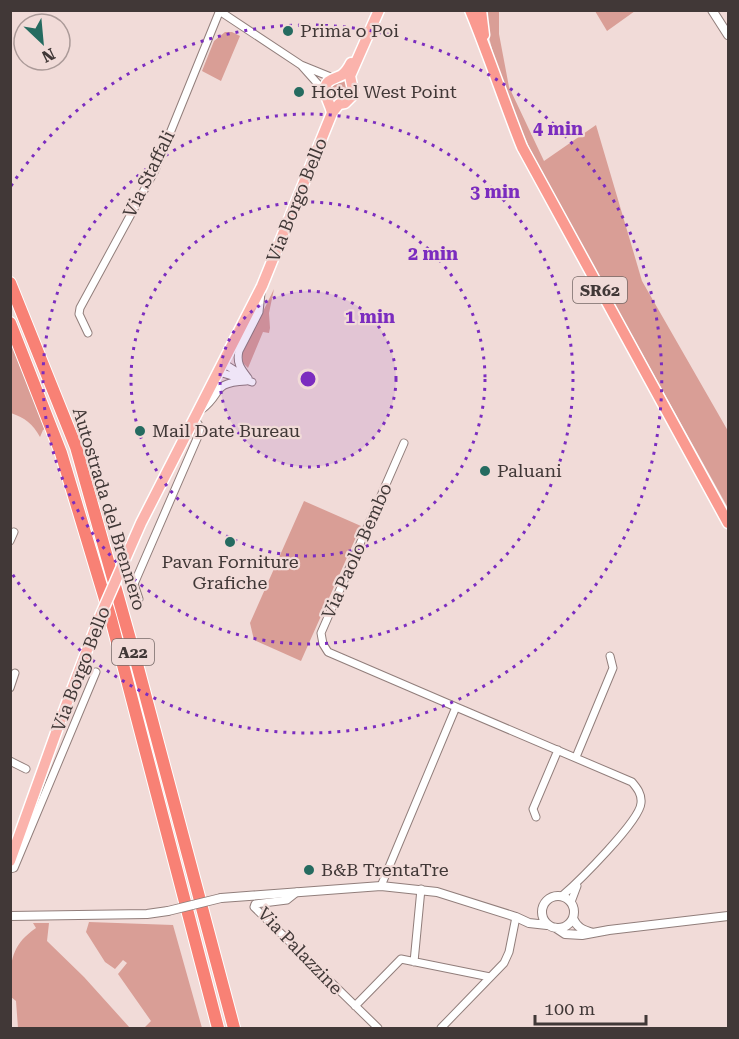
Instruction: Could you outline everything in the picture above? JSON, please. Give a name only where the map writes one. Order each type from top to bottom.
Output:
[{"type":"highway","name":"SR62","points":[[470,10],[522,147],[729,523]]},
{"type":"highway","name":"SR62","points":[[481,10],[486,50]]},
{"type":"highway","name":"Autostrada del Brennero","points":[[10,284],[76,447],[137,664],[234,1029]]},
{"type":"highway","name":"Autostrada del Brennero","points":[[10,324],[61,453],[111,619],[218,1029]]},
{"type":"main road","name":"Via Borgo Bello","points":[[10,861],[62,716],[123,564],[261,286],[332,114],[327,84],[347,69],[374,10]]},
{"type":"main road","name":"Via Borgo Bello","points":[[331,98],[345,103],[352,96],[350,76],[379,10]]},
{"type":"main road","points":[[335,77],[343,76],[351,82]]},
{"type":"street","points":[[712,10],[729,35]]},
{"type":"street","name":"Via Staffali","points":[[88,333],[79,314],[80,308],[154,170],[219,11],[301,65],[335,77]]},
{"type":"street","name":"Via Staffali","points":[[301,65],[331,98]]},
{"type":"street","name":"Via Borgo Bello","points":[[195,415],[211,402],[223,385],[247,380],[237,358],[259,312],[261,286]]},
{"type":"street","points":[[221,368],[247,380]]},
{"type":"street","points":[[139,599],[134,584],[199,434],[200,427],[195,415]]},
{"type":"street","name":"Via Paolo Bembo","points":[[404,443],[327,617],[321,639],[328,652],[456,707]]},
{"type":"street","points":[[10,541],[14,532]]},
{"type":"street","points":[[576,757],[613,668],[609,656]]},
{"type":"street","name":"Via Borgo Bello","points":[[10,869],[14,868],[96,672]]},
{"type":"street","points":[[10,688],[15,674]]},
{"type":"street","points":[[381,886],[456,707],[632,782],[639,791],[642,802],[633,820],[577,883],[562,896]]},
{"type":"street","points":[[536,817],[533,809],[558,750]]},
{"type":"street","points":[[10,761],[26,769]]},
{"type":"street","points":[[577,883],[571,902],[573,918],[582,930],[593,933]]},
{"type":"street","points":[[10,916],[147,914],[221,898],[381,886],[421,889],[516,917],[529,923],[547,925],[565,934],[582,935],[729,916]]},
{"type":"street","points":[[414,962],[421,889]]},
{"type":"street","name":"Via Palazzine","points":[[297,892],[287,900],[255,904],[254,907],[378,1029]]},
{"type":"street","points":[[547,925],[541,913],[547,899],[557,895],[571,902]]},
{"type":"street","points":[[516,917],[530,917],[541,913]]},
{"type":"street","points":[[441,1029],[504,963],[509,952],[516,917]]},
{"type":"street","points":[[556,928],[564,927],[573,918]]},
{"type":"street","points":[[355,1006],[401,959],[490,977]]},
{"type":"shaded area","points":[[486,11],[499,11],[499,34],[509,87],[544,161],[596,125],[642,281],[728,431],[728,508],[539,168],[502,89],[489,37]]},
{"type":"shaded area","points":[[595,11],[635,11],[607,31]]},
{"type":"shaded area","points":[[225,32],[232,32],[240,36],[221,81],[202,71],[214,41]]},
{"type":"shaded area","points":[[342,78],[348,82],[351,93],[338,102],[330,97],[327,87]]},
{"type":"shaded area","points":[[274,289],[269,313],[269,333],[263,332],[248,368],[243,363],[242,354]]},
{"type":"shaded area","points":[[10,335],[45,429],[40,437],[28,422],[11,413]]},
{"type":"shaded area","points":[[304,501],[361,526],[301,661],[254,640],[250,623]]},
{"type":"shaded area","points":[[89,922],[173,925],[202,1028],[144,1028],[151,1021],[118,974],[127,963],[123,960],[115,969],[105,962],[86,932]]},
{"type":"shaded area","points":[[33,923],[49,923],[47,941],[84,977],[130,1028],[18,1028],[16,1001],[11,997],[11,967],[20,943],[36,928]]},
{"type":"place","name":"Prima o Poi","points":[[288,31]]},
{"type":"place","name":"Hotel West Point","points":[[299,92]]},
{"type":"place","name":"Mail Date Bureau","points":[[140,431]]},
{"type":"place","name":"Paluani","points":[[485,471]]},
{"type":"place","name":"Pavan Forniture Grafiche","points":[[230,542]]},
{"type":"place","name":"B&B TrentaTre","points":[[309,870]]}]
